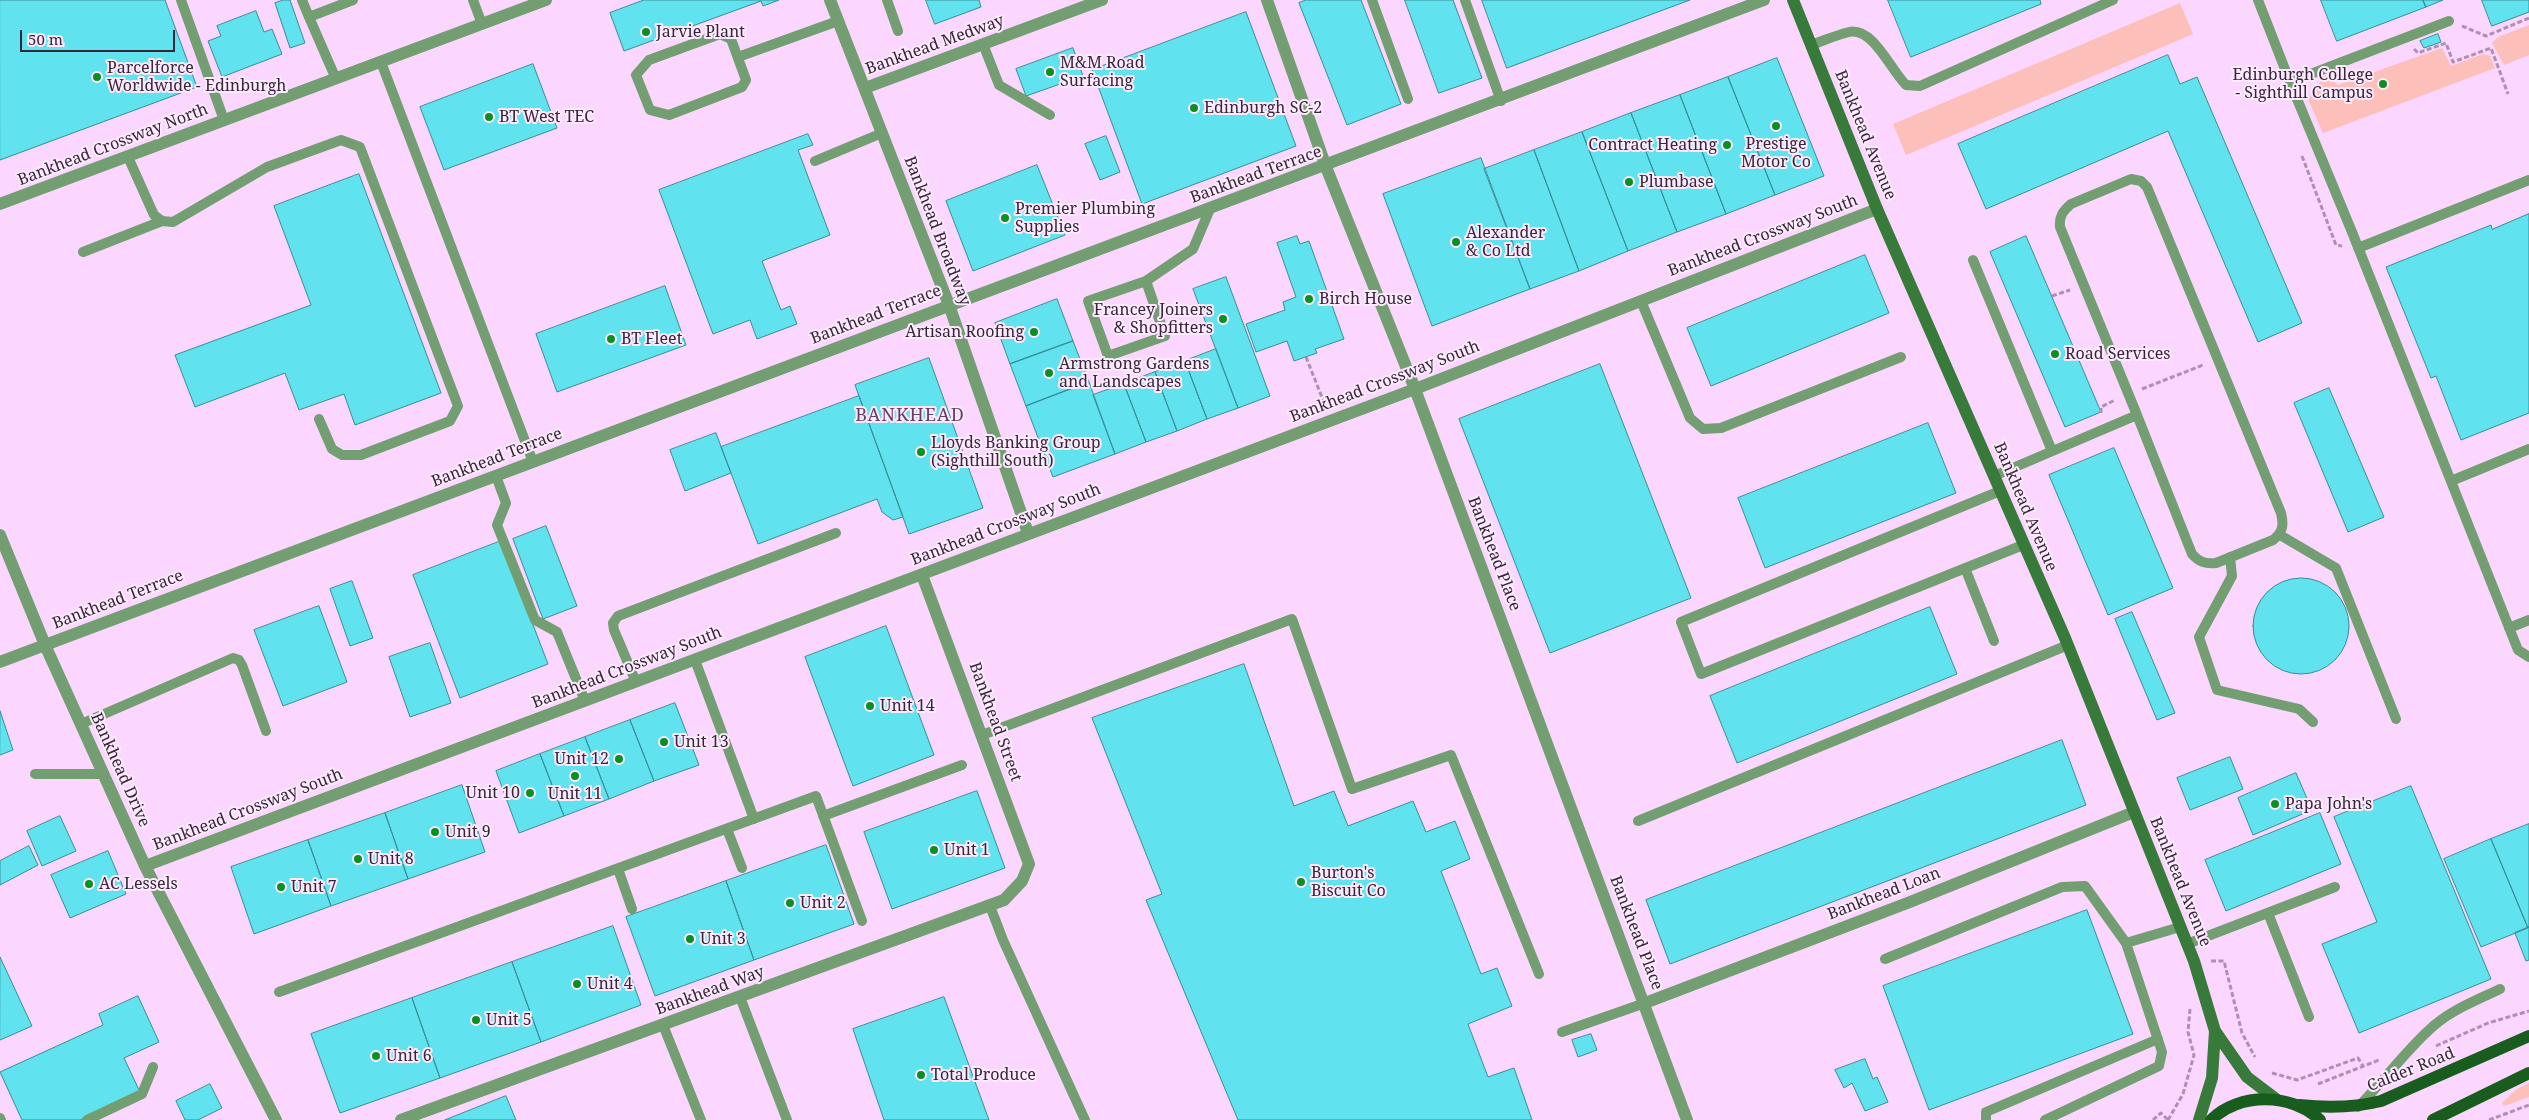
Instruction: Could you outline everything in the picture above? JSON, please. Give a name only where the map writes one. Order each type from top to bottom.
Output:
[{"type":"main road","name":"Calder Road","points":[[2299,1105],[2336,1108],[2357,1107],[2406,1092],[2529,1036]]},
{"type":"main road","points":[[2433,1120],[2529,1073]]},
{"type":"main road","points":[[2211,1120],[2228,1108],[2242,1103],[2276,1099],[2299,1105],[2320,1120]]},
{"type":"street","name":"Bankhead Crossway North","points":[[0,204],[546,0]]},
{"type":"street","name":"Bankhead Broadway","points":[[830,0],[949,305],[1028,533]]},
{"type":"street","name":"Bankhead Medway","points":[[864,88],[1102,0]]},
{"type":"street","name":"Bankhead Place","points":[[1267,0],[1326,167],[1415,389],[1687,1120]]},
{"type":"street","name":"Bankhead Terrace","points":[[0,662],[949,305],[1326,167],[1764,0]]},
{"type":"street","name":"Bankhead Avenue","points":[[1793,0],[1877,208],[2068,645],[2194,961],[2215,1031],[2247,1077],[2276,1099]]},
{"type":"street","name":"Bankhead Crossway South","points":[[145,866],[1415,389],[1877,208]]},
{"type":"street","name":"Bankhead Drive","points":[[0,536],[45,644],[145,866],[276,1120]]},
{"type":"street","name":"Bankhead Street","points":[[922,575],[1029,864],[1022,881]]},
{"type":"street","name":"Bankhead Loan","points":[[1645,1003],[1910,902],[2134,812]]},
{"type":"street","name":"Bankhead Way","points":[[402,1120],[990,906],[1004,900],[1022,881]]},
{"type":"street","name":"Bankhead Avenue","points":[[2199,1120],[2212,1078],[2215,1031]]},
{"type":"lane","points":[[181,0],[224,120]]},
{"type":"lane","points":[[302,0],[336,79]]},
{"type":"lane","points":[[309,17],[353,0]]},
{"type":"lane","points":[[473,0],[482,24]]},
{"type":"lane","points":[[887,0],[898,31]]},
{"type":"lane","points":[[1372,0],[1408,99]]},
{"type":"lane","points":[[1465,0],[1500,100]]},
{"type":"lane","points":[[1812,45],[1849,32],[1860,32],[1870,36],[1897,76],[1906,84],[1920,86],[2113,0]]},
{"type":"lane","points":[[2258,0],[2518,650],[2529,657]]},
{"type":"lane","points":[[738,57],[838,21]]},
{"type":"lane","points":[[2290,82],[2449,21]]},
{"type":"lane","points":[[720,34],[731,39],[738,57],[746,80],[742,87],[669,115],[650,110],[636,75],[649,60],[720,34]]},
{"type":"lane","points":[[983,44],[999,85],[1050,115]]},
{"type":"lane","points":[[381,62],[533,462]]},
{"type":"lane","points":[[815,162],[882,133]]},
{"type":"lane","points":[[83,252],[162,221],[174,222],[267,167],[341,140],[360,147],[458,406],[450,421],[361,456],[342,455],[332,449],[319,419]]},
{"type":"lane","points":[[128,156],[154,215],[162,221]]},
{"type":"lane","points":[[2137,179],[2147,187],[2281,513],[2284,526],[2280,535],[2274,540],[2207,564],[2197,560],[2192,554],[2129,395],[2060,227],[2060,219],[2063,211],[2072,204],[2126,180],[2137,179]]},
{"type":"lane","points":[[2358,248],[2529,180]]},
{"type":"lane","points":[[1146,281],[1165,336],[1108,356],[1088,301],[1146,281],[1193,248],[1210,209]]},
{"type":"lane","points":[[1972,260],[2052,451]]},
{"type":"lane","points":[[1641,301],[1690,418],[1702,430],[1721,428],[1901,357]]},
{"type":"lane","points":[[1994,476],[2137,415]]},
{"type":"lane","points":[[2451,481],[2529,449]]},
{"type":"lane","points":[[496,476],[506,503],[498,525],[536,620],[557,632],[585,701]]},
{"type":"lane","points":[[2000,491],[1681,622],[1701,674],[2024,545]]},
{"type":"lane","points":[[636,682],[614,630],[613,622],[618,616],[836,533]]},
{"type":"lane","points":[[2280,535],[2336,568],[2396,718]]},
{"type":"lane","points":[[2230,557],[2232,576],[2200,637],[2217,690],[2299,709],[2313,722]]},
{"type":"lane","points":[[1965,568],[1994,641]]},
{"type":"lane","points":[[982,735],[1292,619],[1352,789],[1451,755],[1539,974]]},
{"type":"lane","points":[[2509,628],[2529,620]]},
{"type":"lane","points":[[1638,821],[2068,645]]},
{"type":"lane","points":[[81,724],[233,658],[239,660],[242,665],[266,731]]},
{"type":"lane","points":[[695,660],[754,819]]},
{"type":"lane","points":[[823,816],[962,765]]},
{"type":"lane","points":[[35,774],[104,774]]},
{"type":"lane","points":[[279,992],[816,796],[862,921]]},
{"type":"lane","points":[[727,829],[742,868]]},
{"type":"lane","points":[[618,869],[632,909]]},
{"type":"lane","points":[[1885,959],[2062,887],[2073,885],[2085,886],[2126,943],[2162,1052],[2159,1066],[2045,1120]]},
{"type":"lane","points":[[2187,944],[2335,887]]},
{"type":"lane","points":[[990,906],[1009,953],[1085,1120]]},
{"type":"lane","points":[[2268,913],[2308,1016]]},
{"type":"lane","points":[[2126,943],[2180,927]]},
{"type":"lane","points":[[2357,1107],[2386,1080],[2428,1030],[2458,1008],[2500,989]]},
{"type":"lane","points":[[740,997],[787,1120]]},
{"type":"lane","points":[[1562,1032],[1645,1003]]},
{"type":"lane","points":[[663,1025],[701,1120]]},
{"type":"lane","points":[[1986,1120],[1986,1112],[2158,1039]]},
{"type":"lane","points":[[87,1120],[142,1094],[152,1067]]},
{"type":"path","points":[[2449,21],[2486,36],[2529,18]]},
{"type":"path","points":[[2404,38],[2418,53],[2446,43],[2453,62],[2491,48],[2508,94]]},
{"type":"path","points":[[1306,357],[1330,420]]},
{"type":"path","points":[[2101,430],[2094,416],[2103,412],[2101,407],[2218,359]]},
{"type":"path","points":[[2194,961],[2224,961],[2242,1033],[2258,1062]]},
{"type":"path","points":[[2318,1084],[2363,1066],[2443,1044],[2488,1023],[2529,1011]]},
{"type":"path","points":[[2152,1120],[2161,1114],[2168,1120],[2184,1094],[2194,1055],[2188,1032]]},
{"type":"path","points":[[2269,1072],[2297,1080],[2358,1058],[2363,1066]]},
{"type":"path","points":[[2489,1120],[2529,1105]]},
{"type":"shaded area","points":[[2180,3],[2193,34],[1906,155],[1893,124]]},
{"type":"shaded area","points":[[2529,25],[2529,55],[2504,65],[2492,43],[2498,37]]},
{"type":"shaded area","points":[[2442,48],[2451,66],[2483,54],[2490,56],[2495,68],[2323,133],[2308,99],[2325,75],[2338,85]]},
{"type":"shaded area","points":[[2529,1083],[2529,1097],[2504,1106],[2502,1103],[2517,1089]]},
{"type":"building","name":"Parcelforce Worldwide - Edinburgh","points":[[0,0],[165,0],[197,87],[0,160]]},
{"type":"building","points":[[290,0],[305,43],[290,48],[275,3]]},
{"type":"building","name":"Jarvie Plant","points":[[644,0],[779,0],[763,6],[761,1],[624,51],[610,13]]},
{"type":"building","points":[[926,0],[979,0],[981,7],[935,24]]},
{"type":"building","points":[[1306,0],[1361,0],[1401,104],[1347,125],[1299,3]]},
{"type":"building","points":[[1405,0],[1453,0],[1482,78],[1439,93]]},
{"type":"building","points":[[1482,0],[1690,0],[1507,68]]},
{"type":"building","points":[[1888,0],[2040,0],[2041,4],[1911,57]]},
{"type":"building","points":[[2321,0],[2423,0],[2426,7],[2337,41]]},
{"type":"building","points":[[2423,0],[2443,0],[2426,7]]},
{"type":"building","points":[[2482,0],[2529,0],[2529,12],[2492,26]]},
{"type":"building","points":[[256,11],[264,32],[272,29],[282,54],[222,77],[208,41],[221,36],[217,26]]},
{"type":"building","name":"Edinburgh SC-2","points":[[1246,12],[1296,146],[1142,204],[1092,70]]},
{"type":"building","points":[[2438,34],[2441,42],[2424,48],[2420,41]]},
{"type":"building","name":"M&M Road Surfacing","points":[[1073,48],[1083,76],[1026,96],[1016,69]]},
{"type":"building","points":[[2168,55],[2180,84],[2197,77],[2302,323],[2258,342],[2168,131],[1986,209],[1958,144]]},
{"type":"building","name":"Prestige Motor Co","points":[[1777,58],[1824,176],[1775,195],[1728,77]]},
{"type":"building","name":"BT West TEC","points":[[533,64],[557,128],[444,170],[420,107]]},
{"type":"building","name":"Contract Heating","points":[[1728,77],[1775,195],[1726,214],[1680,95]]},
{"type":"building","points":[[1680,95],[1726,214],[1677,232],[1631,113]]},
{"type":"building","name":"Plumbase","points":[[1631,113],[1677,232],[1628,251],[1582,132]]},
{"type":"building","points":[[1582,132],[1628,251],[1579,271],[1534,150]]},
{"type":"building","points":[[808,134],[813,145],[798,150],[830,235],[762,261],[781,310],[790,306],[797,324],[757,339],[750,320],[713,334],[659,190]]},
{"type":"building","points":[[1106,136],[1120,172],[1100,180],[1085,144]]},
{"type":"building","points":[[1534,150],[1579,271],[1530,289],[1484,169]]},
{"type":"building","name":"Alexander & Co Ltd","points":[[1481,158],[1530,289],[1432,326],[1383,194]]},
{"type":"building","name":"Premier Plumbing Supplies","points":[[1037,165],[1065,235],[973,271],[946,201]]},
{"type":"building","points":[[359,174],[441,393],[355,425],[344,394],[299,410],[285,373],[195,407],[175,355],[311,305],[274,206]]},
{"type":"building","points":[[2529,214],[2529,413],[2461,440],[2436,376],[2431,378],[2386,267],[2491,225],[2492,229]]},
{"type":"building","name":"Birch House","points":[[1297,236],[1300,244],[1309,241],[1344,339],[1315,349],[1317,353],[1294,361],[1287,341],[1256,352],[1246,324],[1285,310],[1283,302],[1296,297],[1277,243]]},
{"type":"building","name":"Road Services","points":[[2026,236],[2101,412],[2065,427],[1990,252]]},
{"type":"building","points":[[1865,255],[1889,313],[1711,386],[1687,328]]},
{"type":"building","name":"Francey Joiners & Shopfitters","points":[[1226,277],[1270,396],[1238,408],[1193,289]]},
{"type":"building","name":"BT Fleet","points":[[665,286],[686,345],[557,392],[536,334]]},
{"type":"building","name":"Artisan Roofing","points":[[1057,299],[1073,341],[1010,364],[995,323]]},
{"type":"building","name":"Armstrong Gardens and Landscapes","points":[[1073,341],[1089,382],[1026,406],[1010,364]]},
{"type":"building","points":[[1216,349],[1238,408],[1207,419],[1185,361]]},
{"type":"building","name":"Lloyds Banking Group (Sighthill South)","points":[[929,358],[983,508],[909,534],[855,385]]},
{"type":"building","points":[[1185,361],[1207,419],[1177,431],[1155,372]]},
{"type":"building","points":[[1600,364],[1691,598],[1550,653],[1459,419]]},
{"type":"building","points":[[1155,372],[1177,431],[1146,442],[1124,384]]},
{"type":"building","points":[[1089,382],[1115,454],[1053,477],[1026,406]]},
{"type":"building","points":[[1124,384],[1146,442],[1115,454],[1093,395]]},
{"type":"building","points":[[2329,388],[2384,517],[2348,532],[2294,403]]},
{"type":"building","points":[[859,396],[903,517],[893,520],[882,512],[877,499],[758,544],[721,447]]},
{"type":"building","points":[[1928,423],[1956,493],[1765,568],[1738,498]]},
{"type":"building","points":[[716,433],[731,473],[685,491],[670,450]]},
{"type":"building","points":[[2114,448],[2173,588],[2108,615],[2049,475]]},
{"type":"building","points":[[546,526],[577,606],[543,619],[513,539]]},
{"type":"building","points":[[501,541],[548,664],[460,698],[413,575]]},
{"type":"building","points":[[2301,578],[2319,581],[2335,592],[2346,608],[2349,626],[2346,644],[2335,660],[2319,671],[2301,674],[2283,671],[2267,660],[2256,644],[2253,626],[2256,608],[2267,592],[2283,581]]},
{"type":"building","points":[[352,581],[373,638],[350,646],[330,589]]},
{"type":"building","points":[[319,606],[347,682],[283,706],[254,630]]},
{"type":"building","points":[[1930,607],[1957,674],[1737,763],[1710,696]]},
{"type":"building","points":[[2132,612],[2175,713],[2157,720],[2115,619]]},
{"type":"building","name":"Unit 14","points":[[886,626],[934,755],[853,786],[805,657]]},
{"type":"building","points":[[430,643],[451,703],[410,717],[389,657]]},
{"type":"building","name":"Burton's Biscuit Co","points":[[1244,664],[1294,806],[1334,791],[1348,826],[1413,801],[1426,832],[1455,821],[1470,859],[1441,871],[1481,974],[1497,968],[1512,1006],[1468,1024],[1488,1077],[1514,1068],[1532,1120],[1238,1120],[1146,900],[1162,894],[1092,718]]},
{"type":"building","name":"Unit 13","points":[[675,703],[699,765],[654,781],[630,720]]},
{"type":"building","points":[[0,711],[13,750],[0,755]]},
{"type":"building","name":"Unit 12","points":[[630,720],[654,781],[609,799],[585,737]]},
{"type":"building","name":"Unit 11","points":[[585,737],[609,799],[564,816],[540,754]]},
{"type":"building","points":[[2062,740],[2086,805],[1670,964],[1646,900]]},
{"type":"building","name":"Unit 10","points":[[540,754],[564,816],[519,833],[496,771]]},
{"type":"building","points":[[2230,757],[2243,789],[2190,810],[2177,778]]},
{"type":"building","name":"Papa John's","points":[[2296,773],[2312,810],[2253,835],[2238,798]]},
{"type":"building","name":"Unit 9","points":[[462,785],[485,852],[408,879],[385,813]]},
{"type":"building","points":[[2411,786],[2491,979],[2359,1033],[2322,944],[2377,922],[2334,817]]},
{"type":"building","name":"Unit 1","points":[[977,791],[1005,868],[892,909],[864,832]]},
{"type":"building","name":"Unit 8","points":[[385,813],[408,879],[331,906],[308,840]]},
{"type":"building","points":[[2320,813],[2341,864],[2226,911],[2205,860]]},
{"type":"building","points":[[60,816],[76,851],[42,866],[27,831]]},
{"type":"building","points":[[2529,824],[2529,927],[2528,928],[2491,839]]},
{"type":"building","points":[[2491,839],[2528,928],[2481,947],[2444,859]]},
{"type":"building","name":"Unit 7","points":[[308,840],[331,906],[254,934],[231,867]]},
{"type":"building","name":"Unit 2","points":[[826,845],[854,924],[754,960],[726,881]]},
{"type":"building","points":[[29,846],[38,865],[0,885],[0,861]]},
{"type":"building","name":"AC Lessels","points":[[108,851],[126,894],[70,918],[51,875]]},
{"type":"building","name":"Unit 3","points":[[726,881],[754,960],[655,996],[626,917]]},
{"type":"building","points":[[2087,910],[2133,1034],[1929,1110],[1883,986]]},
{"type":"building","name":"Unit 4","points":[[613,926],[641,1005],[541,1042],[512,962]]},
{"type":"building","points":[[2529,927],[2529,960],[2526,961],[2515,933]]},
{"type":"building","points":[[0,957],[32,1026],[0,1040]]},
{"type":"building","name":"Unit 5","points":[[512,962],[541,1042],[440,1078],[412,998]]},
{"type":"building","points":[[138,996],[159,1042],[124,1058],[140,1092],[80,1120],[22,1120],[0,1072],[103,1025],[99,1014]]},
{"type":"building","name":"Total Produce","points":[[944,997],[989,1120],[884,1120],[853,1029]]},
{"type":"building","name":"Unit 6","points":[[412,998],[440,1078],[340,1113],[311,1034]]},
{"type":"building","points":[[1591,1034],[1597,1050],[1578,1057],[1572,1040]]},
{"type":"building","points":[[1865,1059],[1873,1079],[1877,1077],[1888,1102],[1865,1111],[1852,1083],[1844,1088],[1835,1070]]},
{"type":"building","points":[[210,1084],[222,1108],[198,1120],[185,1120],[176,1101]]},
{"type":"building","points":[[506,1096],[516,1120],[445,1120]]},
{"type":"place","name":"Jarvie Plant","points":[[646,32]]},
{"type":"place","name":"M&M Road Surfacing","points":[[1050,72]]},
{"type":"place","name":"Parcelforce Worldwide - Edinburgh","points":[[97,77]]},
{"type":"place","name":"Edinburgh College - Sighthill Campus","points":[[2383,84]]},
{"type":"place","name":"Edinburgh SC-2","points":[[1194,108]]},
{"type":"place","name":"BT West TEC","points":[[489,117]]},
{"type":"place","name":"Prestige Motor Co","points":[[1776,126]]},
{"type":"place","name":"Contract Heating","points":[[1727,145]]},
{"type":"place","name":"Plumbase","points":[[1629,182]]},
{"type":"place","name":"Premier Plumbing Supplies","points":[[1005,218]]},
{"type":"place","name":"Alexander & Co Ltd","points":[[1456,242]]},
{"type":"place","name":"Birch House","points":[[1309,299]]},
{"type":"place","name":"Francey Joiners & Shopfitters","points":[[1223,319]]},
{"type":"place","name":"Artisan Roofing","points":[[1034,332]]},
{"type":"place","name":"BT Fleet","points":[[611,339]]},
{"type":"place","name":"Road Services","points":[[2055,354]]},
{"type":"place","name":"Armstrong Gardens and Landscapes","points":[[1049,373]]},
{"type":"place","name":"Lloyds Banking Group (Sighthill South)","points":[[921,452]]},
{"type":"place","name":"Unit 14","points":[[870,706]]},
{"type":"place","name":"Unit 13","points":[[664,742]]},
{"type":"place","name":"Unit 12","points":[[619,759]]},
{"type":"place","name":"Unit 11","points":[[575,776]]},
{"type":"place","name":"Unit 10","points":[[530,793]]},
{"type":"place","name":"Papa John's","points":[[2275,804]]},
{"type":"place","name":"Unit 9","points":[[435,832]]},
{"type":"place","name":"Unit 1","points":[[934,850]]},
{"type":"place","name":"Unit 8","points":[[358,859]]},
{"type":"place","name":"Burton's Biscuit Co","points":[[1301,882]]},
{"type":"place","name":"AC Lessels","points":[[89,884]]},
{"type":"place","name":"Unit 7","points":[[281,887]]},
{"type":"place","name":"Unit 2","points":[[790,903]]},
{"type":"place","name":"Unit 3","points":[[690,939]]},
{"type":"place","name":"Unit 4","points":[[577,984]]},
{"type":"place","name":"Unit 5","points":[[476,1020]]},
{"type":"place","name":"Unit 6","points":[[376,1056]]},
{"type":"place","name":"Total Produce","points":[[921,1075]]},
{"type":"district","name":"BANKHEAD","points":[[910,416]]}]
